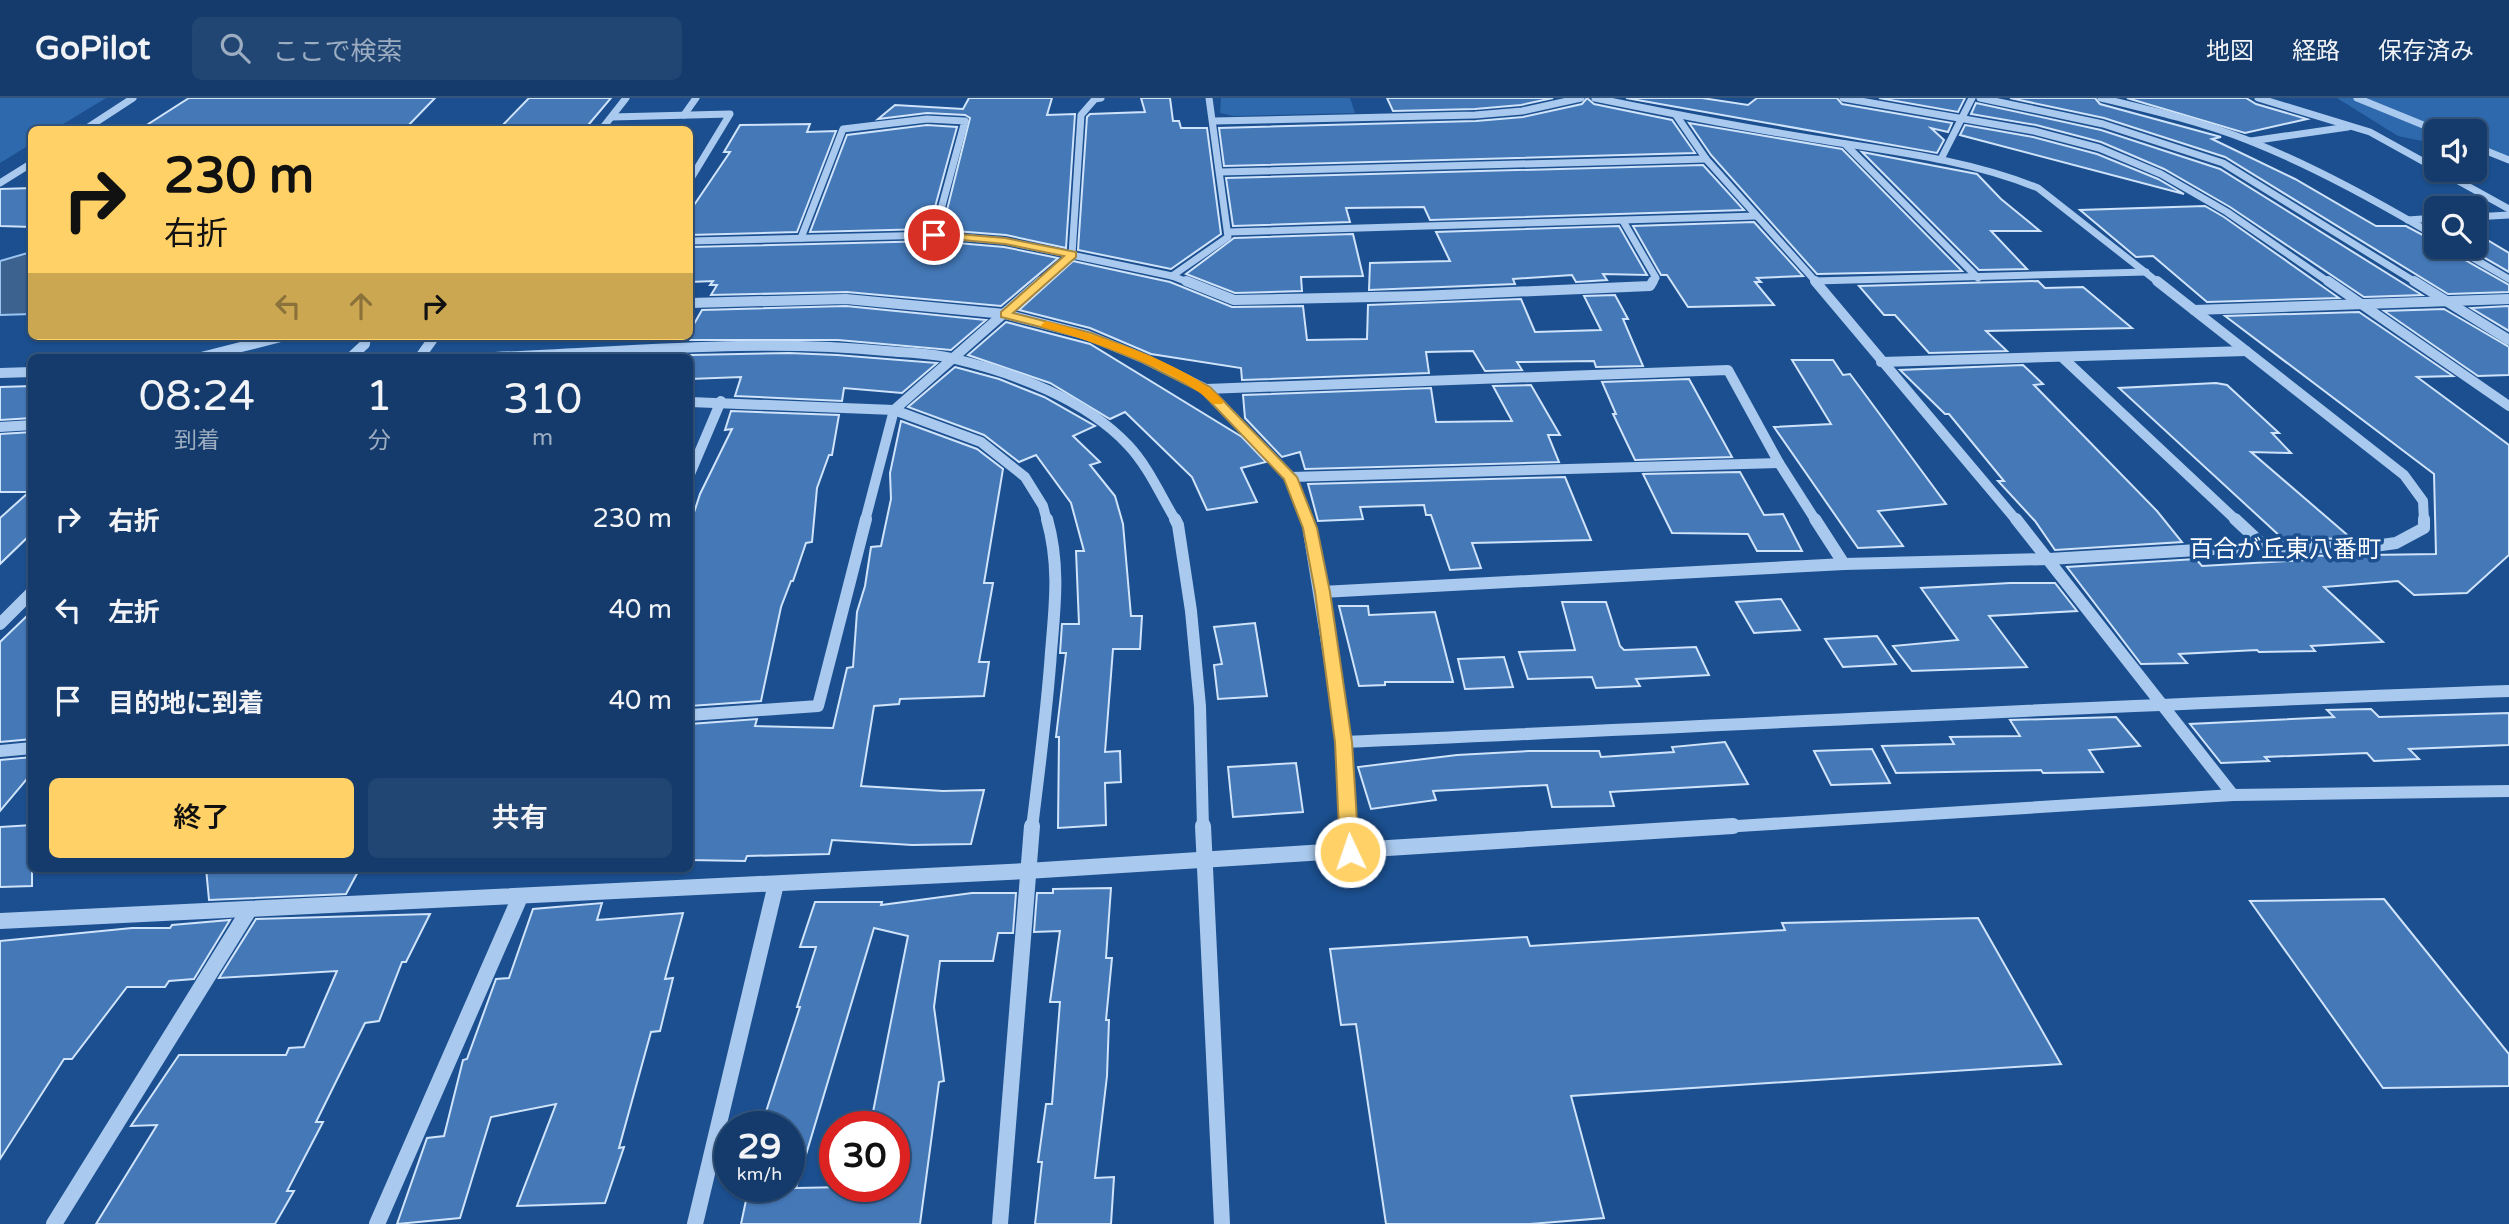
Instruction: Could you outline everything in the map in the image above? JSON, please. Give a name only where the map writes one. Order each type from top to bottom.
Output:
[{"type":"street","points":[[90,126],[133,98]]},
{"type":"street","points":[[604,126],[626,98]]},
{"type":"street","points":[[684,115],[696,98]]},
{"type":"street","points":[[693,715],[818,706],[894,410],[1072,254],[1081,115],[1095,99],[1101,98]]},
{"type":"street","points":[[1172,276],[1228,237],[1209,98]]},
{"type":"street","points":[[1214,121],[1475,115],[1522,111],[1581,98]]},
{"type":"street","points":[[1322,592],[1844,564],[2049,559],[2264,546],[2360,548],[2396,543],[2424,528],[2423,501],[2404,475],[2038,188],[2009,175],[1941,159],[1676,115],[1595,98]]},
{"type":"street","points":[[1843,98],[2035,131],[2098,148],[2161,174],[2227,212],[2509,406]]},
{"type":"street","points":[[1941,159],[1972,98]]},
{"type":"street","points":[[1980,98],[2115,125],[2223,163],[2509,340]]},
{"type":"street","points":[[2101,98],[2195,121],[2251,141],[2327,177],[2424,229]]},
{"type":"street","points":[[2258,98],[2370,132],[2509,209]]},
{"type":"street","points":[[2357,98],[2424,125]]},
{"type":"street","points":[[612,117],[730,114],[693,175]]},
{"type":"street","points":[[1676,115],[1706,159],[1815,281],[2049,559],[2234,795]]},
{"type":"street","points":[[801,238],[843,129],[927,119],[965,121],[934,235]]},
{"type":"street","points":[[2251,141],[2348,127]]},
{"type":"street","points":[[1844,144],[1978,278]]},
{"type":"street","points":[[2487,151],[2509,160]]},
{"type":"street","points":[[1221,172],[1706,159]]},
{"type":"street","points":[[0,183],[28,166]]},
{"type":"street","points":[[12,176],[28,175]]},
{"type":"street","points":[[2487,216],[2509,215]]},
{"type":"street","points":[[1229,232],[1755,216]]},
{"type":"street","points":[[2408,220],[2424,219]]},
{"type":"street","points":[[693,242],[934,235],[1005,241],[1072,254],[1172,276],[1234,300],[1419,296],[1650,286],[1656,278],[1623,221]]},
{"type":"street","points":[[2475,259],[2509,279]]},
{"type":"street","points":[[1815,281],[2146,272]]},
{"type":"street","points":[[693,303],[846,299],[1005,314],[1087,335],[1206,389],[1291,477],[1310,528],[1322,592],[1343,742],[1350,852]]},
{"type":"street","points":[[2194,310],[2509,299]]},
{"type":"street","points":[[213,354],[269,340]]},
{"type":"street","points":[[354,354],[365,344],[366,340]]},
{"type":"street","points":[[571,354],[774,346],[855,348],[953,358],[1022,380],[1054,394],[1101,421],[1128,445],[1141,462],[1178,525],[1191,611],[1200,706],[1204,861],[1222,1224]]},
{"type":"street","points":[[1881,362],[2246,351]]},
{"type":"street","points":[[2063,358],[2264,546]]},
{"type":"street","points":[[1206,389],[1728,369],[1779,463],[1844,564]]},
{"type":"street","points":[[0,373],[28,372]]},
{"type":"street","points":[[693,467],[720,401]]},
{"type":"street","points":[[693,402],[894,410],[981,442],[1025,477],[1043,506],[1055,549],[1056,589],[1047,708],[1027,871],[1000,1224]]},
{"type":"street","points":[[0,427],[28,425]]},
{"type":"street","points":[[1291,477],[1779,463]]},
{"type":"street","points":[[0,624],[28,596]]},
{"type":"street","points":[[1343,742],[1800,723],[2162,703],[2509,691]]},
{"type":"street","points":[[0,751],[28,748]]},
{"type":"street","points":[[0,921],[1027,871],[2234,795],[2509,791]]},
{"type":"street","points":[[695,1224],[776,884]]},
{"type":"street","points":[[377,1224],[520,897]]},
{"type":"street","points":[[54,1224],[248,910]]},
{"type":"shaded area","points":[[0,98],[106,98],[60,126],[28,126],[28,146],[0,163]]},
{"type":"shaded area","points":[[1221,98],[1350,98],[1355,113],[1233,116],[1220,113]]},
{"type":"shaded area","points":[[2337,98],[2509,98],[2509,159],[2487,154],[2487,119],[2424,119],[2424,141],[2398,136]]},
{"type":"shaded area","points":[[28,253],[28,314],[0,315],[0,261]]},
{"type":"building","points":[[189,98],[435,98],[408,126],[145,126]]},
{"type":"building","points":[[529,98],[611,98],[587,126],[502,126]]},
{"type":"building","points":[[969,98],[1052,98],[1047,115],[1075,114],[1066,248],[1006,235],[942,230],[970,118],[965,115],[927,113],[878,119],[895,105],[963,109]]},
{"type":"building","points":[[1141,98],[1170,98],[1173,121],[1179,121],[1181,128],[1207,128],[1221,234],[1171,269],[1078,250],[1087,117],[1090,114],[1145,112]]},
{"type":"building","points":[[1387,98],[1553,98],[1521,105],[1475,109],[1393,111]]},
{"type":"building","points":[[1587,98],[1594,104],[1672,120],[1695,153],[1224,166],[1219,128],[1476,121],[1523,117],[1582,104]]},
{"type":"building","points":[[1626,98],[1702,98],[1748,105],[1757,98],[1837,98],[1842,104],[1952,123],[1948,132],[1931,128],[1944,140],[1937,153]]},
{"type":"building","points":[[1879,98],[1965,98],[1958,112]]},
{"type":"building","points":[[2010,98],[2095,98],[2100,104],[2221,137],[2212,139],[2295,179],[2376,226],[2406,226],[2424,236],[2424,259],[2463,259],[2509,285],[2509,292],[2448,294],[2225,157],[2104,118]]},
{"type":"building","points":[[2127,98],[2246,98],[2256,104],[2307,119],[2245,133]]},
{"type":"building","points":[[1976,103],[2101,130],[2220,169],[2422,295],[2364,297],[2230,207],[2164,169],[2101,142],[2036,125],[1971,114]]},
{"type":"building","points":[[1689,123],[1842,149],[1962,271],[1817,274],[1711,155]]},
{"type":"building","points":[[810,124],[807,132],[836,131],[797,232],[693,235],[693,207],[730,152],[724,152],[740,125]]},
{"type":"building","points":[[927,125],[957,127],[929,229],[810,232],[847,135]]},
{"type":"building","points":[[1965,125],[2033,137],[2097,154],[2158,179],[2184,194],[1960,135]]},
{"type":"building","points":[[1862,152],[1977,174],[2001,199],[2040,231],[1991,231],[2027,269],[1979,270]]},
{"type":"building","points":[[1703,165],[1744,210],[1430,220],[1424,207],[1346,208],[1350,222],[1233,226],[1226,178]]},
{"type":"building","points":[[28,188],[28,227],[0,226],[0,189]]},
{"type":"building","points":[[2205,206],[2339,298],[2207,302],[2153,256],[2136,257],[2080,210]]},
{"type":"building","points":[[1754,222],[1803,276],[1757,278],[1761,282],[1755,282],[1774,305],[1688,307],[1667,275],[1661,275],[1633,226]]},
{"type":"building","points":[[1619,226],[1647,275],[1603,274],[1607,280],[1576,282],[1572,275],[1513,279],[1515,284],[1369,290],[1370,263],[1450,261],[1436,232]]},
{"type":"building","points":[[1353,234],[1363,276],[1301,277],[1302,291],[1235,293],[1186,274],[1234,238]]},
{"type":"building","points":[[2487,240],[2509,253],[2509,272],[2487,259]]},
{"type":"building","points":[[934,241],[1004,247],[1058,258],[1001,306],[847,292],[711,295],[717,285],[710,285],[713,281],[693,282],[693,247]]},
{"type":"building","points":[[1073,261],[1170,282],[1232,307],[1303,306],[1307,340],[1367,339],[1368,305],[1521,299],[1535,332],[1601,330],[1584,296],[1615,295],[1628,319],[1623,319],[1643,366],[1596,367],[1594,361],[1517,362],[1522,370],[1485,371],[1473,351],[1426,352],[1429,373],[1242,380],[1241,368],[1151,354],[1090,328],[1019,310]]},
{"type":"building","points":[[2038,281],[2045,288],[2083,287],[2132,328],[1986,331],[2007,351],[1929,353],[1895,315],[1884,315],[1859,286]]},
{"type":"building","points":[[846,306],[986,320],[951,350],[838,340],[693,340],[693,326],[702,310]]},
{"type":"building","points":[[2509,306],[2509,331],[2471,308]]},
{"type":"building","points":[[2444,309],[2509,347],[2509,375],[2478,376],[2384,311]]},
{"type":"building","points":[[2359,312],[2453,376],[2417,377],[2509,445],[2509,555],[2467,593],[2414,595],[2398,581],[2324,587],[2383,642],[2311,646],[2315,651],[2257,650],[2179,654],[2187,663],[2141,664],[2067,567],[2196,559],[2202,566],[2307,560],[2302,556],[2436,554],[2434,474],[2225,316]]},
{"type":"building","points":[[1006,322],[1090,344],[1242,437],[1266,462],[1241,468],[1257,502],[1207,510],[1192,477],[1125,412],[1110,419],[1050,383],[968,355]]},
{"type":"building","points":[[789,353],[937,363],[902,393],[844,388],[842,401],[735,396],[741,377],[693,379],[693,355]]},
{"type":"building","points":[[1792,360],[1833,360],[1843,375],[1850,374],[1946,504],[1878,511],[1903,546],[1858,548],[1774,427],[1831,424]]},
{"type":"building","points":[[2023,365],[2043,384],[2034,385],[2157,511],[2182,542],[2055,550],[2035,521],[1998,481],[2004,481],[1949,414],[1945,414],[1900,370]]},
{"type":"building","points":[[955,367],[999,379],[1044,397],[1095,426],[1073,436],[1100,462],[1090,465],[1115,496],[1123,524],[1131,616],[1142,616],[1140,649],[1113,649],[1105,752],[1120,751],[1121,782],[1105,783],[1106,825],[1058,828],[1059,737],[1056,737],[1066,653],[1060,653],[1062,624],[1079,624],[1076,551],[1084,551],[1071,503],[1036,455],[1019,462],[984,435],[908,407]]},
{"type":"building","points":[[1689,379],[1732,457],[1635,460],[1613,414],[1616,414],[1602,382]]},
{"type":"building","points":[[2216,383],[2227,385],[2279,433],[2272,433],[2291,453],[2251,452],[2352,539],[2282,538],[2119,388]]},
{"type":"building","points":[[1531,385],[1560,435],[1548,435],[1559,462],[1305,469],[1300,452],[1282,457],[1245,418],[1243,395],[1431,388],[1436,422],[1512,421],[1493,386]]},
{"type":"building","points":[[28,386],[28,418],[0,420],[0,387]]},
{"type":"building","points":[[731,411],[839,415],[832,455],[829,455],[817,488],[812,542],[806,543],[781,607],[761,701],[693,706],[693,516],[700,494],[732,429],[725,430]]},
{"type":"building","points":[[901,421],[977,449],[1003,469],[984,583],[993,583],[979,662],[989,662],[984,696],[900,699],[899,704],[874,706],[861,786],[943,791],[984,790],[971,844],[912,845],[832,840],[829,854],[747,856],[745,861],[693,860],[693,724],[757,719],[755,726],[833,728],[847,668],[853,667],[857,612],[865,586],[871,547],[881,546],[891,499],[890,473]]},
{"type":"building","points":[[28,432],[28,492],[0,492],[0,434]]},
{"type":"building","points":[[1740,472],[1764,515],[1783,514],[1802,551],[1757,551],[1748,534],[1672,533],[1643,474]]},
{"type":"building","points":[[1565,477],[1591,540],[1472,543],[1481,568],[1450,570],[1431,515],[1426,515],[1424,505],[1360,507],[1363,519],[1318,521],[1308,484]]},
{"type":"building","points":[[28,493],[28,537],[0,564],[0,518]]},
{"type":"building","points":[[2055,583],[2077,611],[1989,616],[2027,667],[1912,671],[1893,646],[1958,640],[1921,588]]},
{"type":"building","points":[[1781,599],[1800,630],[1754,633],[1736,602]]},
{"type":"building","points":[[1562,602],[1606,602],[1620,646],[1624,650],[1696,647],[1709,675],[1636,679],[1640,686],[1596,688],[1592,677],[1528,679],[1519,652],[1575,650]]},
{"type":"building","points":[[1339,606],[1368,606],[1369,615],[1435,612],[1453,682],[1385,682],[1385,685],[1359,686]]},
{"type":"building","points":[[28,615],[28,739],[0,742],[0,642]]},
{"type":"building","points":[[1255,623],[1267,696],[1218,699],[1214,665],[1222,664],[1214,627]]},
{"type":"building","points":[[1877,636],[1896,664],[1843,667],[1825,639]]},
{"type":"building","points":[[1504,657],[1513,687],[1465,689],[1458,659]]},
{"type":"building","points":[[2371,709],[2379,717],[2509,713],[2509,745],[2409,749],[2419,759],[2374,761],[2367,753],[2265,757],[2269,761],[2221,763],[2190,724],[2334,717],[2327,710]]},
{"type":"building","points":[[2116,717],[2140,746],[2089,750],[2103,772],[2043,773],[2041,770],[1896,773],[1882,746],[1954,744],[1950,737],[2020,736],[2010,720]]},
{"type":"building","points":[[1725,742],[1748,784],[1610,792],[1614,806],[1552,807],[1547,785],[1433,791],[1436,800],[1371,809],[1358,767],[1457,755],[1529,751],[1599,751],[1601,757],[1674,752],[1672,747]]},
{"type":"building","points":[[1872,749],[1890,783],[1831,785],[1814,751]]},
{"type":"building","points":[[28,757],[28,778],[0,811],[0,760]]},
{"type":"building","points":[[1296,763],[1303,812],[1233,817],[1228,767]]},
{"type":"building","points":[[28,825],[28,872],[32,872],[32,886],[0,887],[0,827]]},
{"type":"building","points":[[206,872],[358,872],[346,894],[209,900]]},
{"type":"building","points":[[1111,888],[1106,958],[1112,958],[1106,1020],[1109,1020],[1107,1076],[1095,1178],[1114,1177],[1111,1224],[1035,1224],[1042,1162],[1038,1162],[1046,1104],[1052,1104],[1060,1002],[1050,1002],[1060,931],[1034,932],[1037,893],[1053,893],[1053,889]]},
{"type":"building","points":[[972,893],[1016,893],[1013,933],[998,933],[993,961],[940,961],[934,1007],[944,1081],[939,1082],[920,1224],[741,1224],[746,1202],[805,1202],[805,1188],[819,1188],[819,1202],[910,1202],[910,1111],[873,1111],[908,936],[874,928],[805,1158],[805,1111],[766,1111],[800,1007],[797,1007],[816,947],[800,947],[815,902],[882,902],[881,905]]},
{"type":"building","points":[[2384,899],[2509,1054],[2509,1086],[2383,1088],[2250,901]]},
{"type":"building","points":[[602,903],[597,920],[683,913],[665,979],[673,978],[660,1031],[651,1032],[619,1148],[624,1147],[605,1203],[517,1206],[556,1104],[491,1117],[460,1218],[397,1224],[427,1138],[444,1136],[463,1060],[467,1059],[496,979],[509,978],[533,909]]},
{"type":"building","points":[[430,914],[406,962],[402,962],[379,1021],[365,1023],[316,1122],[323,1122],[287,1191],[294,1191],[275,1224],[96,1224],[157,1125],[131,1126],[179,1055],[286,1055],[289,1048],[304,1047],[337,971],[219,978],[256,919]]},
{"type":"building","points":[[1978,918],[2061,1064],[1571,1096],[1604,1218],[1530,1224],[1386,1224],[1356,1024],[1341,1025],[1330,949],[1527,937],[1530,946],[1785,930],[1782,923]]},
{"type":"building","points":[[230,920],[194,979],[169,981],[165,987],[127,987],[72,1059],[64,1059],[0,1159],[0,941],[132,928],[170,928],[172,925]]},
{"type":"slow traffic","points":[[1046,325],[1087,335],[1144,359],[1206,389],[1218,402]]},
{"type":"district","name":"百合が丘東八番町","points":[[2285,549]]},
{"type":"route","points":[[934,235],[1005,241],[1072,254],[1005,314],[1087,335],[1206,389],[1291,477],[1310,528],[1322,592],[1343,742],[1350,852]]}]
